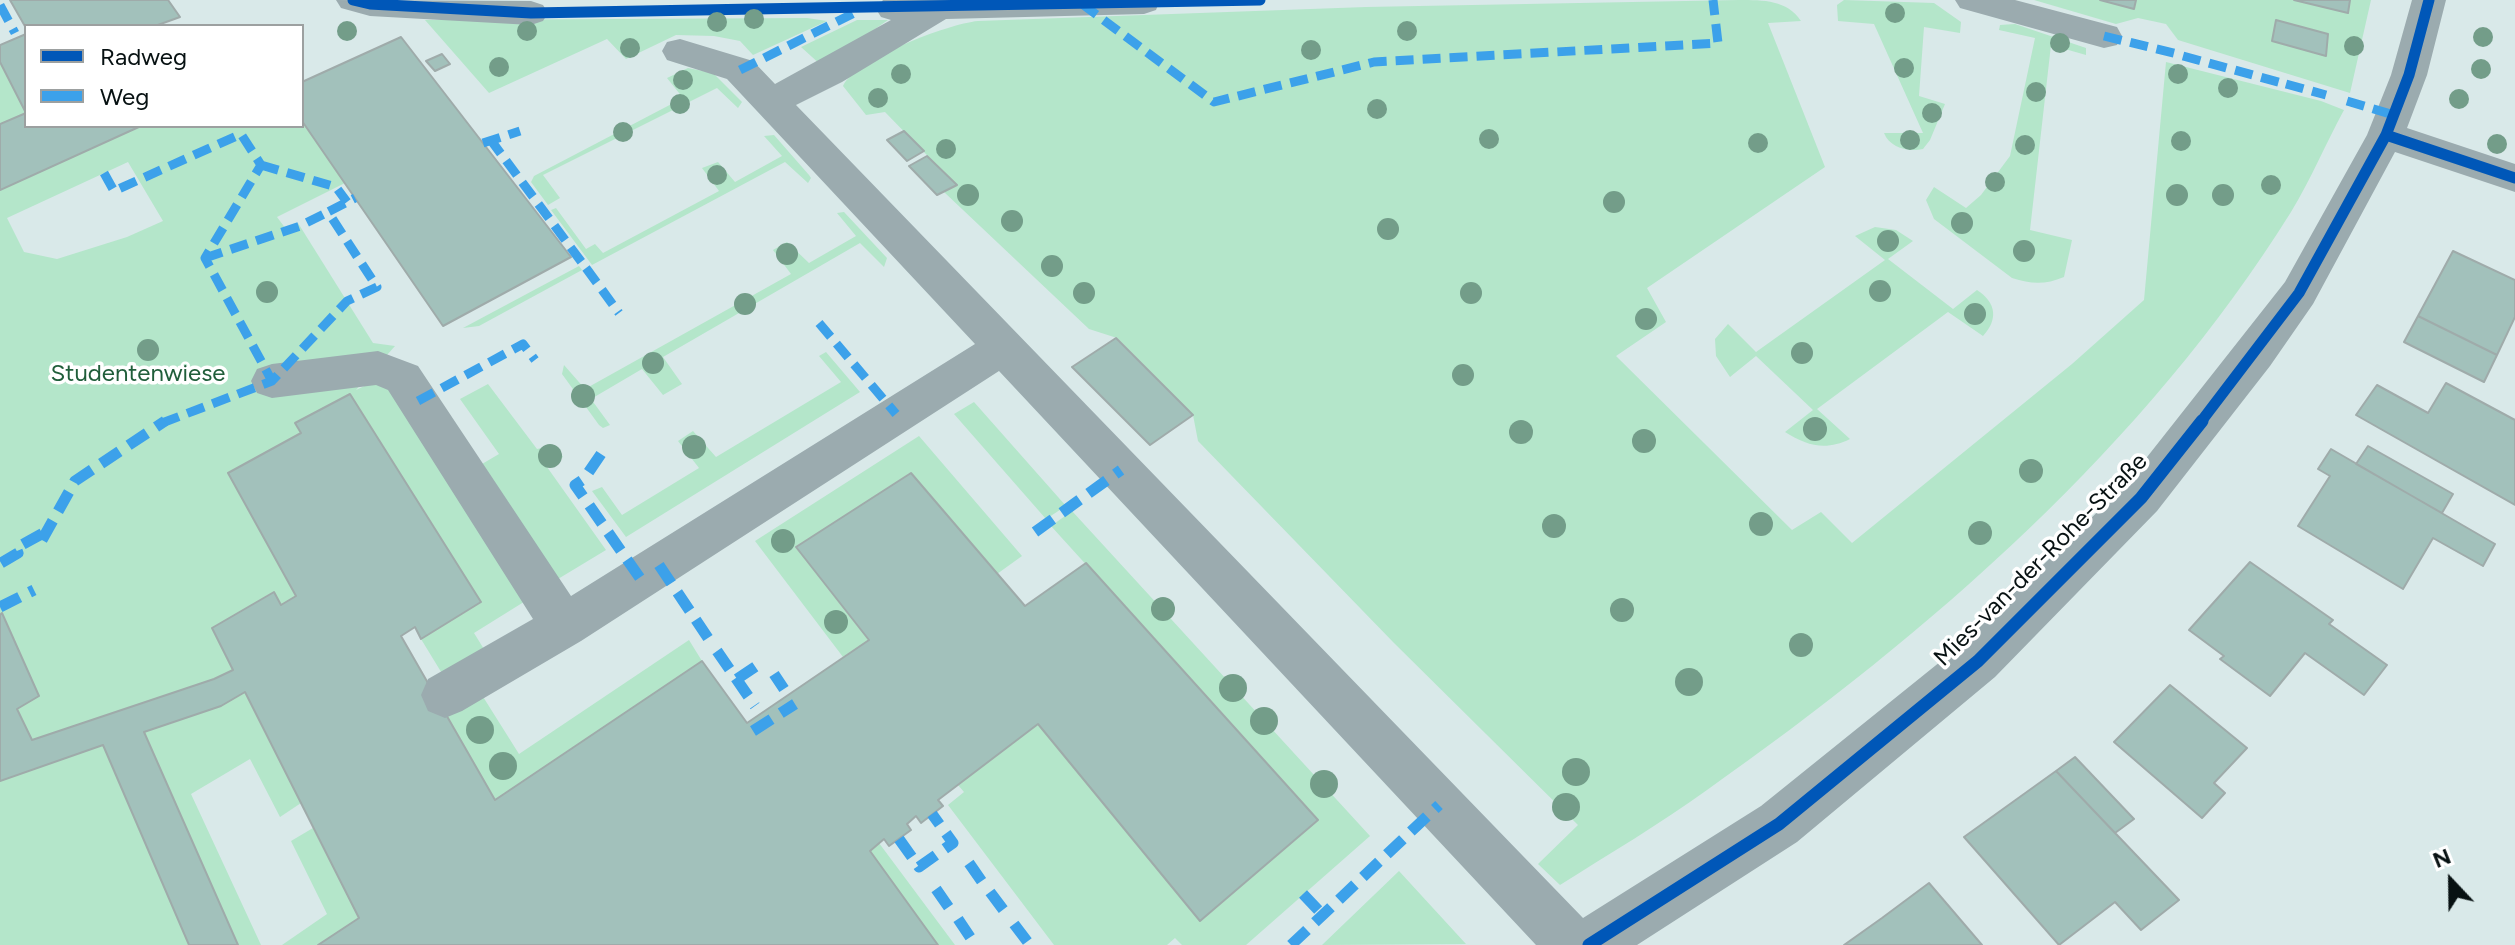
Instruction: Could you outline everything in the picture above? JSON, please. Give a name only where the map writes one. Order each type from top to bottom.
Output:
[{"type":"street","points":[[353,0],[385,5],[531,13]]},
{"type":"street","points":[[1972,0],[2104,36]]},
{"type":"street","name":"Mies-van-der-Rohe-Straße","points":[[1589,945],[1779,824],[1978,661],[2141,498],[2299,293],[2386,135],[2409,75],[2429,0]]},
{"type":"street","points":[[893,9],[1144,2]]},
{"type":"street","points":[[771,102],[829,73],[939,7]]},
{"type":"street","points":[[680,51],[740,70],[1572,945]]},
{"type":"street","points":[[2386,135],[2515,178]]},
{"type":"street","points":[[445,695],[564,626],[1003,347]]},
{"type":"street","points":[[272,381],[378,368],[403,378],[564,626]]},
{"type":"green space","points":[[1739,0],[1782,5],[1801,21],[1768,23],[1825,167],[1647,288],[1666,322],[1616,356],[1792,530],[1821,512],[1852,543],[2072,364],[2144,300],[2166,62],[2321,101],[2344,110],[2291,212],[2233,298],[2170,379],[2101,456],[2028,530],[1872,666],[1790,729],[1671,815],[1560,885],[1538,864],[1578,825],[1394,643],[1198,441],[1193,415],[1117,338],[1089,329],[944,192],[956,185],[885,112],[866,115],[843,86],[851,76],[883,54],[925,36],[978,21],[1366,7]]},
{"type":"green space","points":[[1844,0],[1934,3],[1961,22],[1960,33],[1924,27],[1919,96],[1945,104],[1923,149],[1900,148],[1884,133],[1923,133],[1874,24],[1838,21],[1837,5]]},
{"type":"green space","points":[[2034,0],[2371,0],[2350,93],[2178,40],[2166,24],[2138,18],[2116,24]]},
{"type":"green space","points":[[807,18],[827,21],[753,55],[740,41],[714,36],[676,35],[626,59],[607,39],[489,93],[425,20]]},
{"type":"green space","points":[[857,20],[888,20],[822,66],[801,47]]},
{"type":"green space","points":[[2015,24],[2086,48],[2086,55],[2051,45],[2030,230],[2072,240],[2064,277],[2044,282],[2012,278],[1934,219],[1926,200],[1934,187],[1966,208],[1981,195],[2010,156],[2035,38],[1999,30],[2000,25]]},
{"type":"green space","points":[[0,62],[24,114],[0,124]]},
{"type":"green space","points":[[688,68],[713,73],[742,102],[738,108],[717,88],[543,175],[560,198],[548,205],[531,182],[534,176],[683,98],[667,78]]},
{"type":"green space","name":"Studentenwiese","points":[[304,124],[345,183],[277,217],[286,229],[298,223],[373,343],[395,346],[356,390],[383,377],[527,600],[474,633],[487,654],[446,680],[421,639],[350,394],[295,423],[301,433],[228,473],[296,596],[281,605],[273,592],[213,628],[233,670],[32,740],[17,709],[39,696],[3,614],[0,615],[0,190],[137,128],[304,128]],"holes":[[[128,162],[163,221],[127,237],[57,259],[24,252],[7,218]]]},
{"type":"green space","points":[[774,135],[809,175],[808,183],[785,162],[592,265],[551,210],[556,208],[586,249],[595,244],[603,253],[719,191],[702,168],[718,162],[735,182],[782,156],[764,136]]},
{"type":"green space","points":[[844,212],[887,258],[884,267],[860,243],[663,357],[682,384],[663,395],[642,369],[591,399],[610,425],[603,428],[562,374],[564,365],[585,389],[791,274],[773,250],[787,242],[809,263],[856,236],[837,213]]},
{"type":"green space","points":[[1875,227],[1896,230],[1913,241],[1888,259],[1953,309],[1977,290],[1992,306],[1993,318],[1983,336],[1948,312],[1817,409],[1850,439],[1825,446],[1809,444],[1785,432],[1813,410],[1756,356],[1730,377],[1716,356],[1715,339],[1728,324],[1756,352],[1885,260],[1855,236]]},
{"type":"green space","points":[[579,266],[582,270],[479,326],[463,328]]},
{"type":"green space","points":[[826,352],[860,392],[626,537],[592,491],[602,487],[622,515],[699,468],[678,441],[693,431],[716,457],[841,382],[819,356]]},
{"type":"green space","points":[[488,384],[537,449],[555,445],[563,457],[547,467],[606,550],[558,579],[482,464],[499,454],[460,399]]},
{"type":"green space","points":[[974,402],[1066,506],[1046,519],[954,414]]},
{"type":"green space","points":[[919,436],[1022,556],[997,574],[910,473],[797,547],[869,640],[843,657],[755,541]]},
{"type":"green space","points":[[1072,511],[1370,836],[1246,945],[1182,945],[1175,938],[1167,945],[1054,945],[948,805],[964,792],[958,785],[1038,724],[1201,920],[1318,820],[1051,526]]},
{"type":"green space","points":[[689,640],[702,661],[495,800],[440,705],[475,684],[519,754]]},
{"type":"green space","points":[[245,692],[301,803],[280,817],[250,759],[191,794],[261,945],[238,945],[144,732],[221,706]]},
{"type":"green space","points":[[103,745],[189,945],[0,945],[0,781]]},
{"type":"green space","points":[[313,828],[359,918],[318,945],[282,945],[327,914],[291,841]]},
{"type":"green space","points":[[879,843],[955,945],[938,945],[870,851]]},
{"type":"green space","points":[[1399,871],[1466,944],[1322,945]]},
{"type":"building","points":[[10,0],[168,0],[180,17],[161,24],[24,24]]},
{"type":"building","points":[[2100,0],[2136,0],[2134,9]]},
{"type":"building","points":[[2294,0],[2350,0],[2348,13]]},
{"type":"building","points":[[2276,20],[2328,34],[2326,56],[2272,41]]},
{"type":"building","points":[[24,35],[24,109],[0,62],[0,45]]},
{"type":"building","points":[[401,37],[571,257],[443,326],[304,124],[304,81]]},
{"type":"building","points":[[442,54],[450,64],[435,71],[426,61]]},
{"type":"building","points":[[24,114],[24,128],[137,128],[0,190],[0,124]]},
{"type":"building","points":[[904,131],[924,151],[907,161],[887,140]]},
{"type":"building","points":[[927,156],[957,185],[937,195],[909,166]]},
{"type":"building","points":[[2453,251],[2515,280],[2515,317],[2497,355],[2418,316]]},
{"type":"building","points":[[2418,316],[2497,355],[2484,382],[2404,342]]},
{"type":"building","points":[[1116,338],[1193,415],[1150,445],[1072,367]]},
{"type":"building","points":[[2446,383],[2515,420],[2515,505],[2356,415],[2377,385],[2428,413]]},
{"type":"building","points":[[350,394],[481,602],[421,639],[415,627],[401,636],[495,800],[702,661],[747,723],[869,640],[796,547],[911,473],[1025,606],[1086,563],[1318,820],[1200,921],[1038,724],[938,800],[943,806],[921,823],[916,816],[907,824],[911,830],[889,846],[884,839],[870,851],[938,945],[318,945],[359,918],[245,692],[221,706],[144,732],[238,945],[189,945],[103,745],[0,781],[0,615],[2,613],[39,696],[17,709],[32,740],[233,670],[212,628],[274,592],[281,605],[296,596],[228,473],[301,433],[295,423]]},
{"type":"building","points":[[2368,446],[2453,494],[2442,513],[2356,464]]},
{"type":"building","points":[[2331,449],[2495,544],[2483,566],[2433,538],[2403,589],[2298,526],[2330,476],[2318,469]]},
{"type":"building","points":[[2250,562],[2333,620],[2329,624],[2387,665],[2364,695],[2305,653],[2270,696],[2220,659],[2224,656],[2189,630]]},
{"type":"building","points":[[2170,685],[2247,748],[2214,783],[2225,793],[2202,818],[2114,742]]},
{"type":"building","points":[[2075,757],[2134,819],[2115,833],[2056,771]]},
{"type":"building","points":[[2056,771],[2179,900],[2141,930],[2115,902],[2059,945],[1964,837]]},
{"type":"building","points":[[1929,883],[1982,945],[1844,945],[1882,918]]},
{"type":"marked path","points":[[1082,4],[1214,102],[1374,62],[1718,43],[1713,0]]},
{"type":"marked path","points":[[0,5],[15,33]]},
{"type":"marked path","points":[[740,70],[858,11]]},
{"type":"marked path","points":[[2104,36],[2178,54]]},
{"type":"marked path","points":[[2183,56],[2282,83]]},
{"type":"marked path","points":[[2286,84],[2326,95]]},
{"type":"marked path","points":[[2347,101],[2394,115]]},
{"type":"marked path","points":[[483,143],[520,131]]},
{"type":"marked path","points":[[104,173],[114,191],[241,134],[261,165],[205,258],[272,381]]},
{"type":"marked path","points":[[490,139],[583,264]]},
{"type":"marked path","points":[[261,165],[336,187],[347,202]]},
{"type":"marked path","points":[[42,540],[75,481],[165,421],[272,381],[347,301],[377,287],[328,212],[355,198]]},
{"type":"marked path","points":[[205,258],[300,226],[328,212]]},
{"type":"marked path","points":[[586,268],[619,313]]},
{"type":"marked path","points":[[819,323],[896,414]]},
{"type":"marked path","points":[[418,401],[523,344],[535,360]]},
{"type":"marked path","points":[[601,454],[584,479],[575,485],[640,578]]},
{"type":"marked path","points":[[1035,532],[1121,470]]},
{"type":"marked path","points":[[1,563],[18,553],[16,548],[47,531]]},
{"type":"marked path","points":[[659,565],[708,638]]},
{"type":"marked path","points":[[0,607],[34,590]]},
{"type":"marked path","points":[[717,651],[755,706]]},
{"type":"marked path","points":[[737,679],[764,661]]},
{"type":"marked path","points":[[774,674],[784,689]]},
{"type":"marked path","points":[[753,731],[795,704]]},
{"type":"marked path","points":[[1291,945],[1439,805]]},
{"type":"marked path","points":[[899,839],[919,867],[953,843],[932,814]]},
{"type":"marked path","points":[[969,863],[985,886]]},
{"type":"marked path","points":[[936,889],[952,912]]},
{"type":"marked path","points":[[990,892],[1008,916]]},
{"type":"marked path","points":[[1303,894],[1323,915]]},
{"type":"marked path","points":[[958,919],[974,943]]},
{"type":"marked path","points":[[1014,924],[1030,945]]},
{"type":"cycle path","points":[[353,0],[370,4],[531,13],[1260,0]]},
{"type":"cycle path","points":[[1589,945],[1779,824],[1978,661],[2141,498],[2299,293],[2386,135],[2409,75],[2429,0]]},
{"type":"cycle path","points":[[2386,135],[2515,178]]}]
